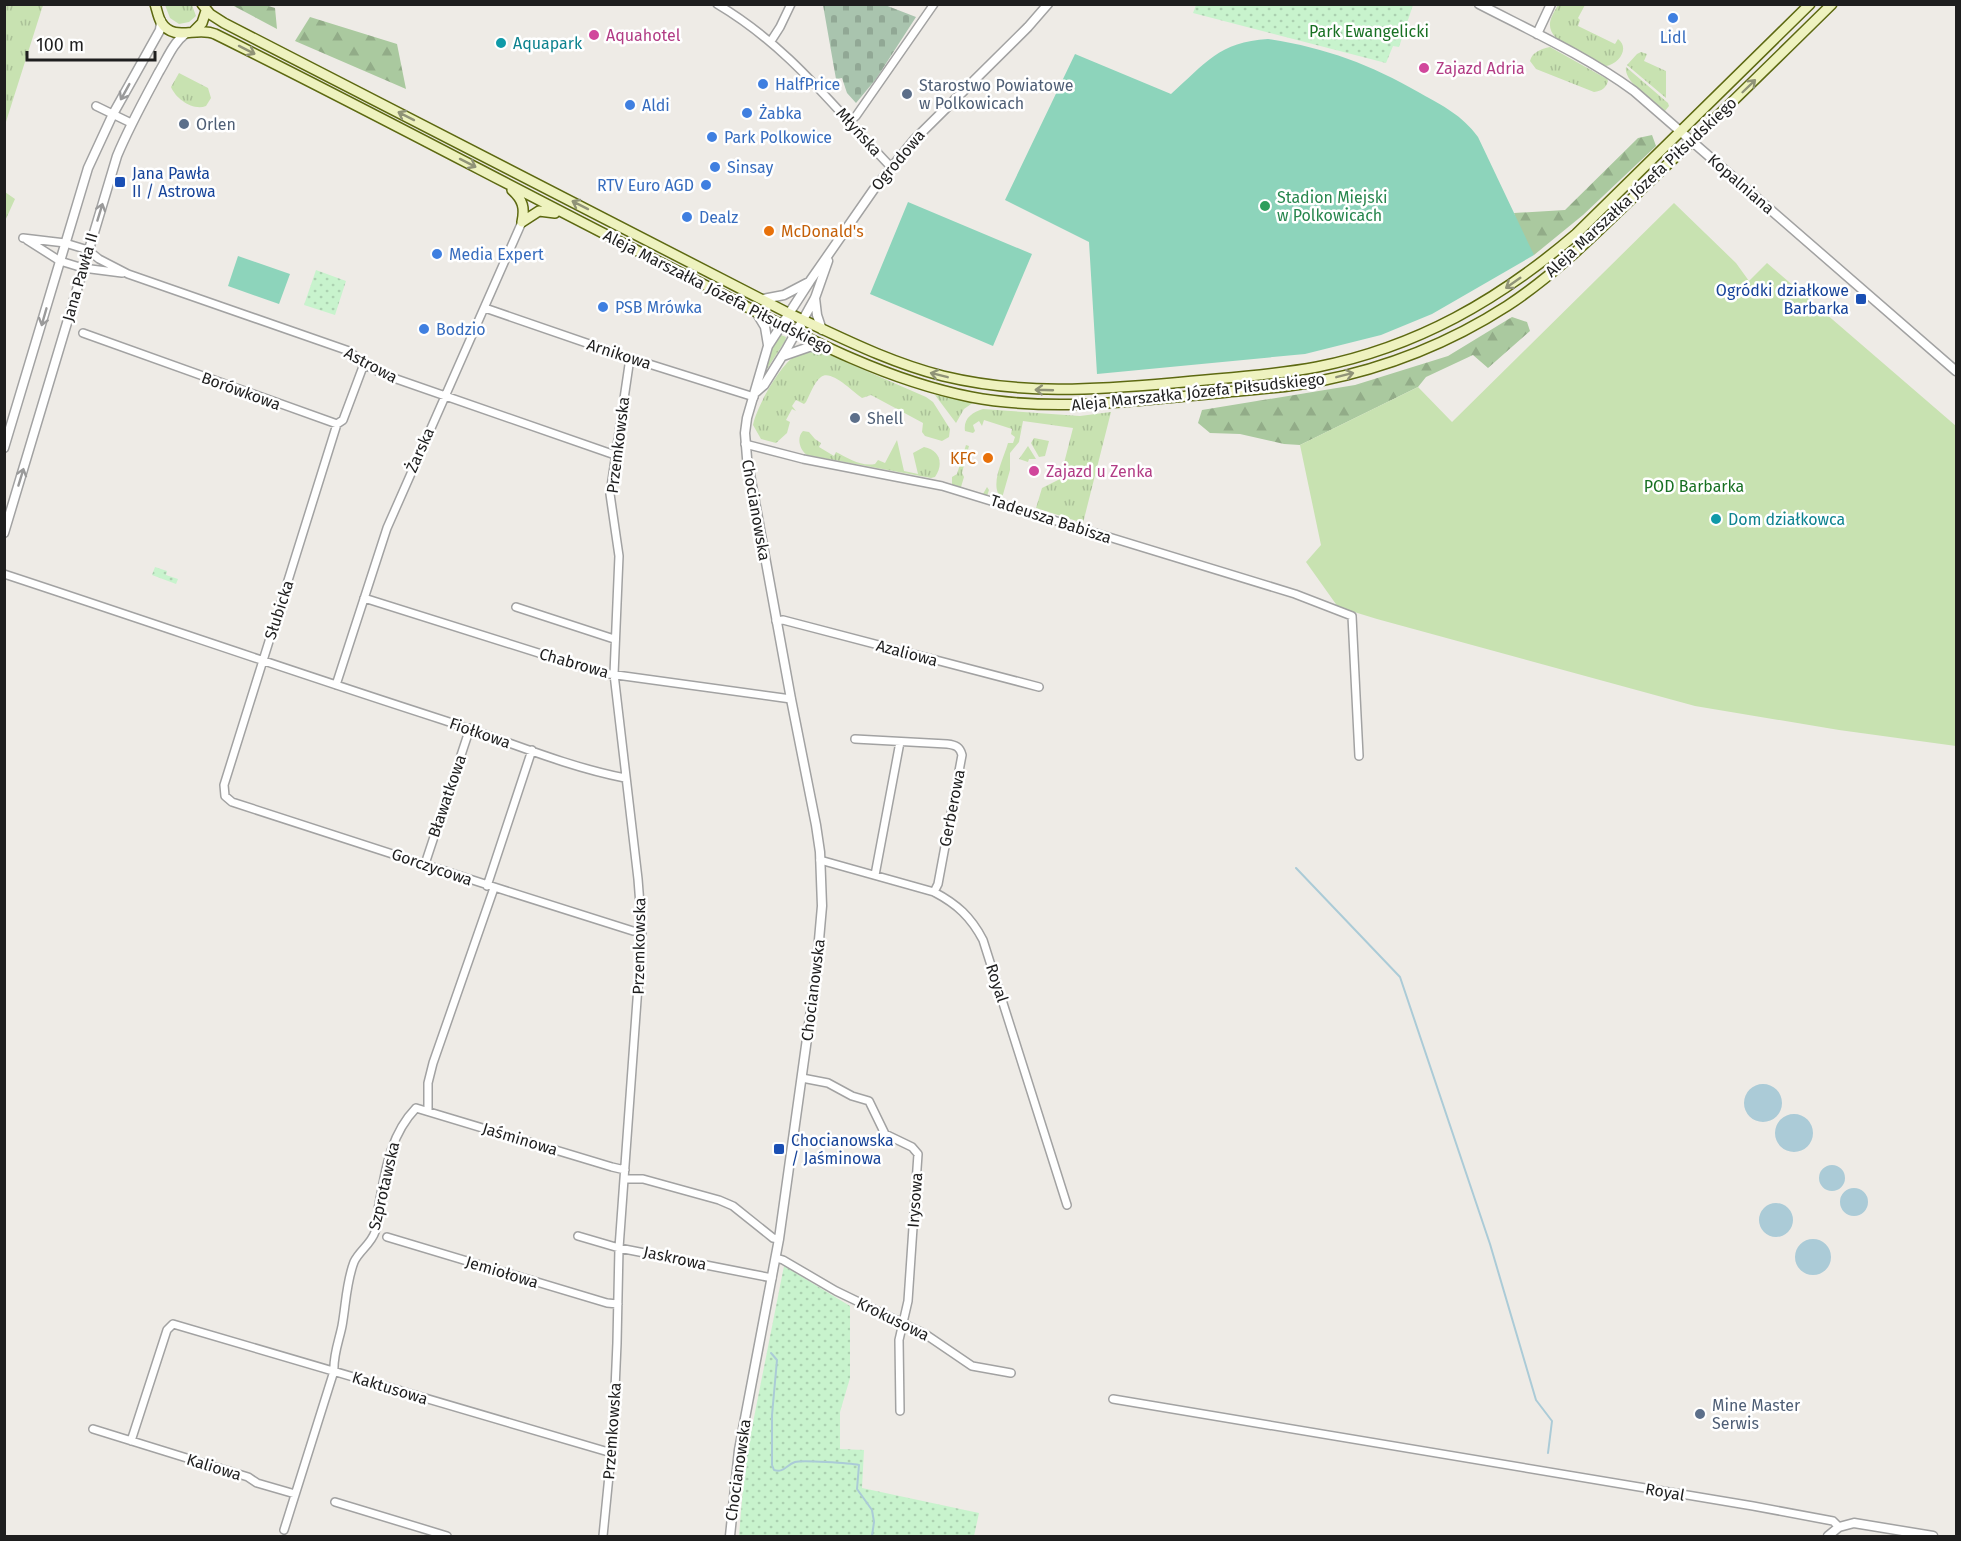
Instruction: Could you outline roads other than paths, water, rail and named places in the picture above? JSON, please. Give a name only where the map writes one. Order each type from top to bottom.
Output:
[{"type":"main road","name":"Aleja Marszałka Józefa Piłsudskiego","points":[[204,8],[222,21],[292,58],[864,350],[914,368],[976,382],[1024,390],[1097,390],[1317,367],[1371,354],[1414,338],[1468,312],[1496,296],[1539,265],[1576,234],[1810,4]]},
{"type":"main road","name":"Aleja Marszałka Józefa Piłsudskiego","points":[[161,21],[169,30],[189,33],[206,31],[218,35],[565,215],[822,346],[867,366],[921,386],[969,397],[1025,404],[1061,405],[1119,402],[1318,382],[1378,367],[1446,340],[1507,306],[1574,254],[1832,4]]},
{"type":"main road","points":[[154,5],[161,21]]},
{"type":"main road","points":[[189,33],[203,21],[204,8]]},
{"type":"main road","points":[[501,180],[521,200],[525,209],[522,222]]},
{"type":"main road","points":[[522,222],[539,211],[565,215]]},
{"type":"street","name":"Młyńska","points":[[717,4],[771,41],[801,68],[891,167]]},
{"type":"street","points":[[771,41],[791,4]]},
{"type":"street","points":[[849,122],[856,116],[934,4]]},
{"type":"street","name":"Ogrodowa","points":[[768,346],[849,222],[891,167],[934,119],[1028,27],[1048,4]]},
{"type":"street","name":"Kopalniana","points":[[1479,4],[1614,76],[1640,95],[1956,371]]},
{"type":"street","points":[[1537,34],[1551,4]]},
{"type":"street","name":"Jana Pawła II","points":[[4,448],[88,168],[113,114],[160,30],[161,21]]},
{"type":"street","name":"Jana Pawła II","points":[[4,533],[111,175],[131,123],[174,46],[189,33]]},
{"type":"street","points":[[96,106],[131,123]]},
{"type":"street","name":"Żarska","points":[[336,685],[387,528],[522,222]]},
{"type":"street","name":"Astrowa","points":[[128,274],[83,268],[60,261],[23,238],[65,243],[88,250],[99,259],[128,274],[350,351],[364,364],[385,375],[615,455]]},
{"type":"street","name":"Ogrodowa","points":[[755,394],[764,385],[796,332],[814,298],[833,247]]},
{"type":"street","points":[[762,299],[774,298],[791,292],[810,281]]},
{"type":"street","points":[[814,298],[822,330]]},
{"type":"street","name":"Arnikowa","points":[[485,308],[630,358],[755,394]]},
{"type":"street","points":[[756,312],[765,327],[768,346]]},
{"type":"street","name":"Borówkowa","points":[[83,333],[337,424]]},
{"type":"street","name":"Chocianowska","points":[[730,1536],[739,1450],[779,1239],[802,1078],[822,906],[816,825],[790,699],[745,444],[747,418],[768,346]]},
{"type":"street","points":[[782,357],[808,347],[822,346]]},
{"type":"street","name":"Przemkowska","points":[[603,1536],[612,1450],[619,1248],[642,931],[614,674],[619,556],[610,494],[630,358]]},
{"type":"street","points":[[337,424],[343,420],[364,364]]},
{"type":"street","name":"Słubicka","points":[[225,796],[224,785],[337,424]]},
{"type":"street","name":"Tadeusza Babisza","points":[[745,444],[803,459],[930,483],[980,497],[1295,594],[1352,616],[1359,756]]},
{"type":"street","name":"Fiołkowa","points":[[4,574],[608,775],[626,778]]},
{"type":"street","name":"Chabrowa","points":[[364,598],[602,673],[790,699]]},
{"type":"street","points":[[516,607],[614,639]]},
{"type":"street","name":"Azaliowa","points":[[776,621],[783,620],[1039,687]]},
{"type":"street","name":"Bławatkowa","points":[[425,864],[470,728]]},
{"type":"street","name":"Gerberowa","points":[[855,739],[956,745],[960,749],[962,755],[938,884],[934,892]]},
{"type":"street","points":[[875,876],[900,742]]},
{"type":"street","points":[[428,1111],[428,1083],[433,1063],[532,750]]},
{"type":"street","name":"Gorczycowa","points":[[225,796],[232,802],[490,887],[633,931],[642,931]]},
{"type":"street","name":"Royal","points":[[820,860],[934,892],[962,909],[971,919],[983,940],[1067,1205]]},
{"type":"street","name":"Irysowa","points":[[802,1078],[828,1083],[852,1096],[869,1101],[885,1134],[912,1147],[918,1155],[908,1301],[902,1322]]},
{"type":"street","name":"Jaśminowa","points":[[416,1108],[625,1170]]},
{"type":"street","name":"Szprotawska","points":[[284,1530],[334,1371],[334,1357],[342,1326],[345,1293],[353,1264],[376,1231],[383,1183],[394,1139],[407,1117],[416,1108]]},
{"type":"street","points":[[624,1179],[643,1179],[719,1200],[734,1206],[773,1238],[779,1239]]},
{"type":"street","name":"Jaskrowa","points":[[578,1236],[619,1248],[772,1278]]},
{"type":"street","name":"Jemiołowa","points":[[387,1237],[607,1303],[618,1304]]},
{"type":"street","name":"Krokusowa","points":[[776,1258],[836,1291],[925,1334],[972,1366],[1011,1373]]},
{"type":"street","points":[[900,1411],[899,1340],[902,1322]]},
{"type":"street","name":"Kaktusowa","points":[[131,1441],[170,1326],[173,1324],[605,1452],[612,1450]]},
{"type":"street","name":"Royal","points":[[1113,1399],[1764,1508],[1833,1521],[1839,1527]]},
{"type":"street","name":"Kaliowa","points":[[93,1429],[296,1494]]},
{"type":"street","points":[[335,1502],[447,1536]]},
{"type":"street","points":[[1828,1536],[1839,1527],[1854,1523],[1933,1536]]},
{"type":"water","points":[[1763,1084],[1777,1089],[1782,1103],[1777,1117],[1763,1122],[1749,1117],[1744,1103],[1749,1089]]},
{"type":"water","points":[[1794,1114],[1807,1120],[1813,1133],[1807,1146],[1794,1152],[1781,1146],[1775,1133],[1781,1120]]},
{"type":"water","points":[[1832,1165],[1841,1169],[1845,1178],[1841,1187],[1832,1191],[1823,1187],[1819,1178],[1823,1169]]},
{"type":"water","points":[[1854,1188],[1864,1192],[1868,1202],[1864,1212],[1854,1216],[1844,1212],[1840,1202],[1844,1192]]},
{"type":"water","points":[[1776,1203],[1788,1208],[1793,1220],[1788,1232],[1776,1237],[1764,1232],[1759,1220],[1764,1208]]},
{"type":"water","points":[[1813,1239],[1826,1244],[1831,1257],[1826,1270],[1813,1275],[1800,1270],[1795,1257],[1800,1244]]},
{"type":"waterway","points":[[1296,868],[1400,977],[1490,1244],[1536,1400],[1552,1421],[1548,1453]]},
{"type":"waterway","points":[[771,1353],[777,1360],[772,1415],[772,1465],[774,1470],[780,1470],[799,1461],[859,1465],[857,1489],[872,1510],[874,1522],[872,1536]]},
{"type":"place","name":"Lidl","points":[[1673,18]]},
{"type":"place","name":"Aquahotel","points":[[594,35]]},
{"type":"place","name":"Aquapark","points":[[501,43]]},
{"type":"place","name":"Zajazd Adria","points":[[1424,68]]},
{"type":"place","name":"HalfPrice","points":[[763,84]]},
{"type":"place","name":"Starostwo Powiatowe w Polkowicach","points":[[907,94]]},
{"type":"place","name":"Aldi","points":[[630,105]]},
{"type":"place","name":"Żabka","points":[[747,113]]},
{"type":"place","name":"Orlen","points":[[184,124]]},
{"type":"place","name":"Park Polkowice","points":[[712,137]]},
{"type":"place","name":"Sinsay","points":[[715,167]]},
{"type":"place","name":"Jana Pawła II / Astrowa","points":[[120,182]]},
{"type":"place","name":"RTV Euro AGD","points":[[706,185]]},
{"type":"place","name":"Stadion Miejski w Polkowicach","points":[[1265,206]]},
{"type":"place","name":"Dealz","points":[[687,217]]},
{"type":"place","name":"McDonald's","points":[[769,231]]},
{"type":"place","name":"Media Expert","points":[[437,254]]},
{"type":"place","name":"Ogródki działkowe Barbarka","points":[[1861,299]]},
{"type":"place","name":"PSB Mrówka","points":[[603,307]]},
{"type":"place","name":"Bodzio","points":[[424,329]]},
{"type":"place","name":"Shell","points":[[855,418]]},
{"type":"place","name":"KFC","points":[[988,458]]},
{"type":"place","name":"Zajazd u Zenka","points":[[1034,471]]},
{"type":"place","name":"Dom działkowca","points":[[1716,519]]},
{"type":"place","name":"Chocianowska / Jaśminowa","points":[[779,1149]]},
{"type":"place","name":"Mine Master Serwis","points":[[1700,1414]]},
{"type":"park label","name":"Park Ewangelicki","points":[[1369,31]]},
{"type":"park label","name":"POD Barbarka","points":[[1694,486]]}]
